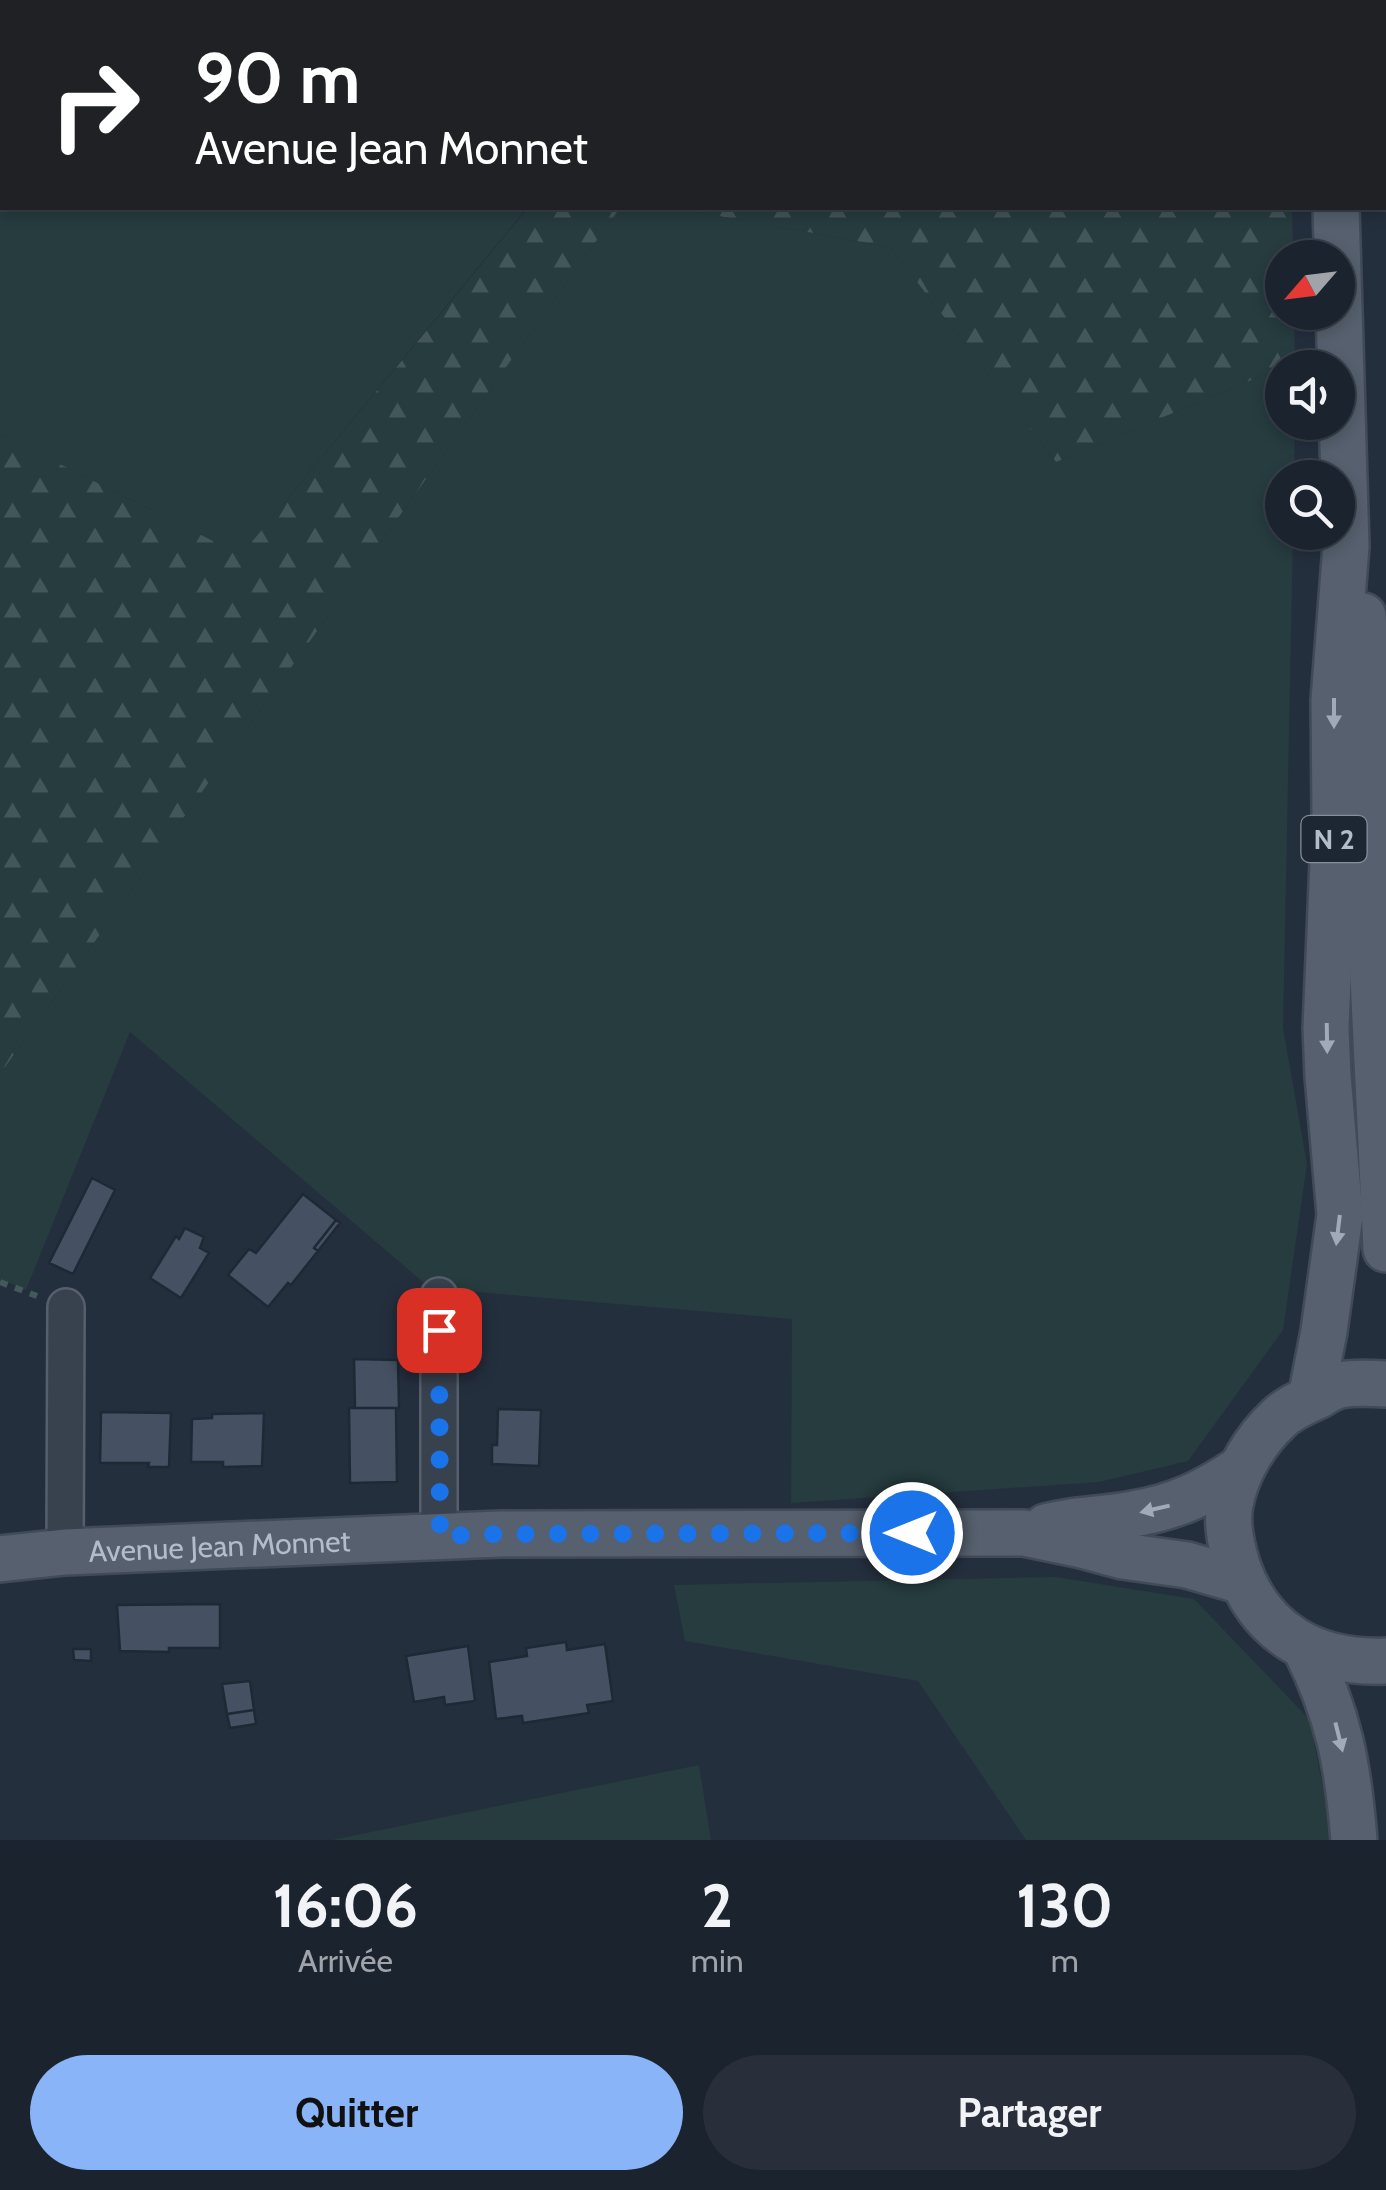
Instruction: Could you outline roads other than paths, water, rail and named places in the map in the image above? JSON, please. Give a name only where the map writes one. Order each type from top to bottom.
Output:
[{"type":"main road","name":"N 2","points":[[1336,210],[1343,460]]},
{"type":"main road","name":"N 2","points":[[1312,1398],[1340,1215],[1326,1028],[1335,814],[1334,700],[1346,550]]},
{"type":"main road","name":"N 2","points":[[1347,550],[1363,615],[1378,828],[1386,873]]},
{"type":"main road","name":"N 2","points":[[1378,828],[1372,957],[1386,1250]]},
{"type":"main road","points":[[1386,1384],[1337,1386],[1281,1415],[1258,1440],[1242,1468],[1229,1506],[1230,1542],[1242,1582],[1255,1606],[1278,1629],[1305,1647],[1332,1657],[1360,1662],[1386,1660]]},
{"type":"main road","points":[[1024,1533],[1182,1503],[1214,1488],[1242,1468]]},
{"type":"main road","points":[[1024,1533],[1123,1556],[1187,1565],[1242,1582]]},
{"type":"main road","name":"Avenue Jean Monnet","points":[[0,1559],[65,1552],[500,1534],[1024,1533]]},
{"type":"main road","points":[[1305,1647],[1326,1691],[1339,1734],[1349,1779],[1354,1840]]},
{"type":"street","points":[[439,1296],[440,1536]]},
{"type":"street","points":[[65,1552],[66,1307]]}]
